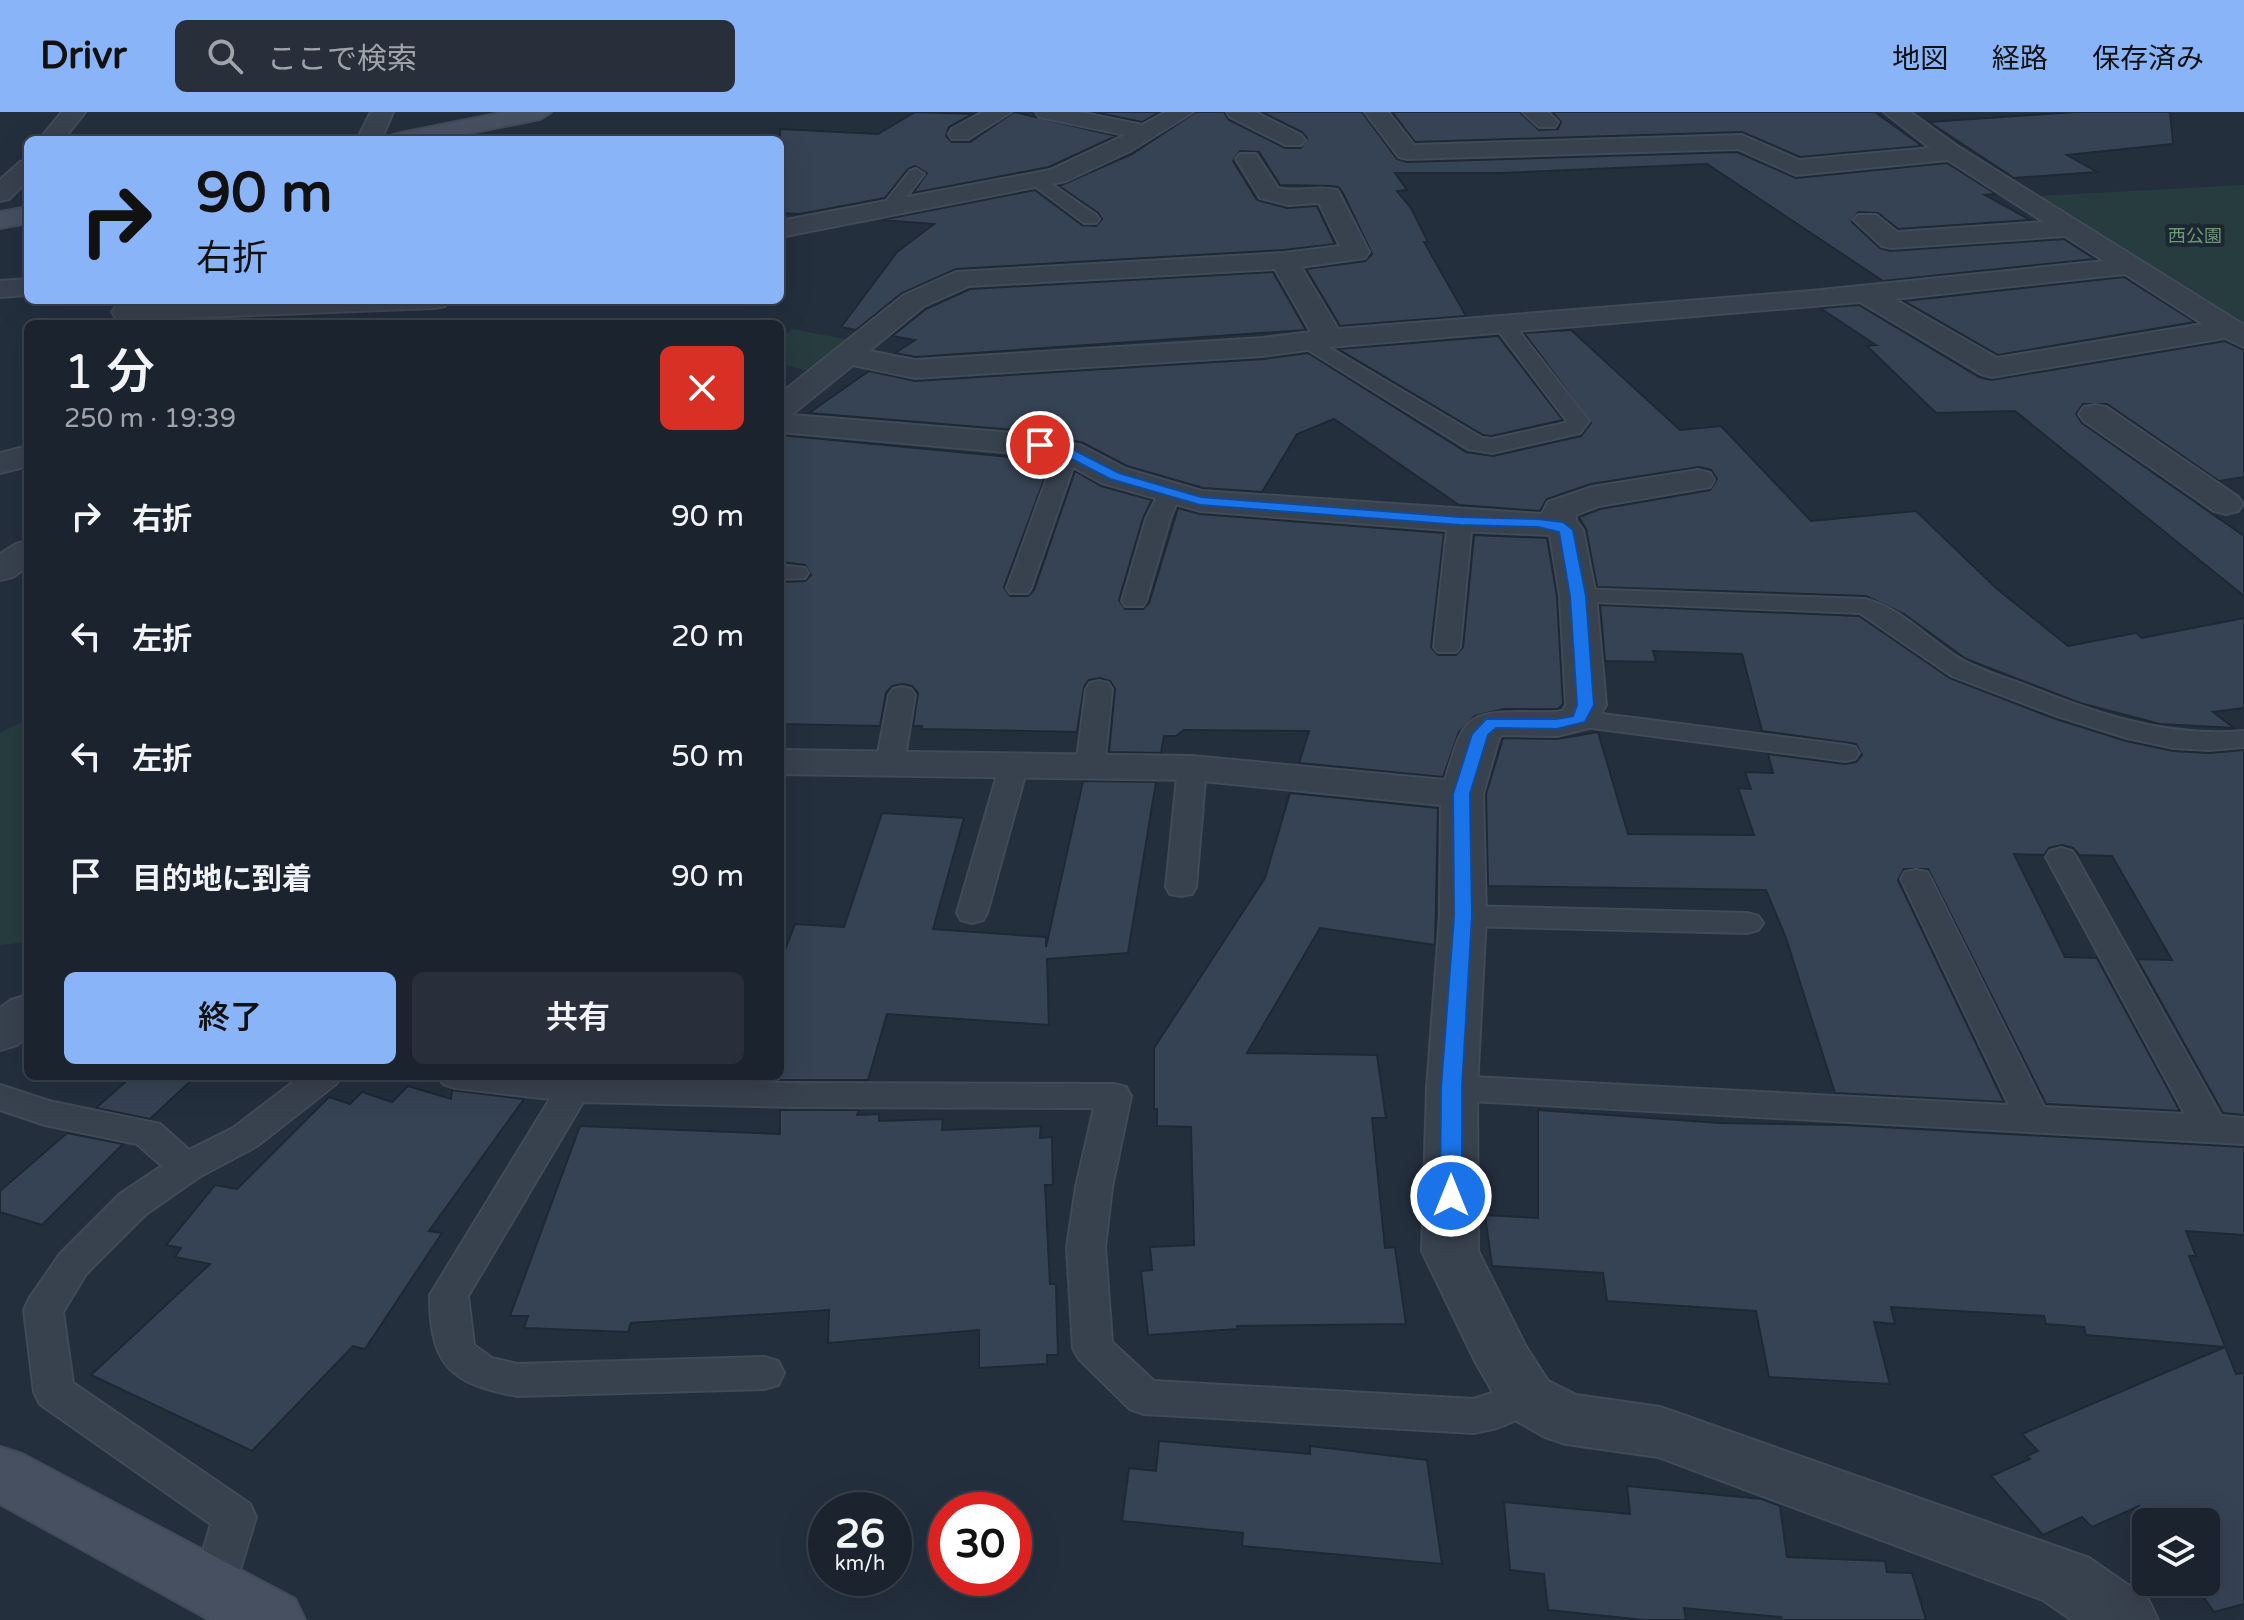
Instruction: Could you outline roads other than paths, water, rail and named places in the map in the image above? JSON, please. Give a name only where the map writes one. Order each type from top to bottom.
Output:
[{"type":"street","points":[[54,136],[74,112]]},
{"type":"street","points":[[371,136],[382,112]]},
{"type":"street","points":[[421,136],[540,112]]},
{"type":"street","points":[[960,134],[1000,112]]},
{"type":"street","points":[[1047,112],[1143,132]]},
{"type":"street","points":[[784,228],[1038,180],[1075,170],[1182,112]]},
{"type":"street","points":[[1238,112],[1293,140]]},
{"type":"street","points":[[1376,112],[1407,152],[1742,142],[1796,168],[1952,153]]},
{"type":"street","points":[[1895,112],[1952,153],[2237,334]]},
{"type":"street","points":[[784,406],[810,390],[884,322],[941,284],[966,278],[1284,261],[1356,252],[1328,195],[1288,198],[1269,193],[1248,159]]},
{"type":"street","points":[[0,220],[24,216]]},
{"type":"street","points":[[1867,220],[1891,240],[2070,228]]},
{"type":"street","points":[[1284,261],[1317,340]]},
{"type":"street","points":[[847,355],[915,369],[1247,348],[1866,294],[2129,266]]},
{"type":"street","points":[[0,289],[24,287]]},
{"type":"street","points":[[1866,294],[1992,368],[2114,346],[2237,334]]},
{"type":"street","points":[[127,312],[304,304]]},
{"type":"street","points":[[2095,414],[2238,507]]},
{"type":"street","points":[[784,423],[1040,445],[1071,453],[1114,476],[1200,501],[1460,521],[1558,525],[1566,530],[1578,596],[1586,705],[1579,719],[1557,724],[1492,723],[1480,734],[1462,794],[1463,916],[1452,1088],[1450,1251],[1504,1361],[1527,1398],[1566,1419],[1660,1432],[2066,1579],[2125,1620]]},
{"type":"street","points":[[0,463],[24,457]]},
{"type":"street","points":[[1558,525],[1560,509],[1592,497],[1698,480]]},
{"type":"street","points":[[0,569],[24,554]]},
{"type":"street","points":[[784,762],[1192,768],[1462,794]]},
{"type":"street","points":[[0,1033],[24,1014]]},
{"type":"street","points":[[0,1473],[272,1620]]},
{"type":"lane","points":[[900,206],[895,200],[916,174]]},
{"type":"lane","points":[[1038,180],[1090,219]]},
{"type":"lane","points":[[1317,340],[1476,444],[1492,446],[1572,428],[1578,421],[1504,325]]},
{"type":"lane","points":[[1019,588],[1062,467],[1071,453]]},
{"type":"lane","points":[[1134,601],[1158,519],[1169,494]]},
{"type":"lane","points":[[1447,647],[1460,521]]},
{"type":"lane","points":[[1578,596],[1865,606],[1899,624],[1935,657],[1961,670],[2135,733],[2200,743],[2244,739]]},
{"type":"lane","points":[[1090,767],[1099,689]]},
{"type":"lane","points":[[890,764],[902,695]]},
{"type":"lane","points":[[1579,719],[1845,753]]},
{"type":"lane","points":[[972,913],[1014,765]]},
{"type":"lane","points":[[1181,887],[1192,768]]},
{"type":"lane","points":[[2061,857],[2227,1129]]},
{"type":"lane","points":[[1916,879],[2032,1117]]},
{"type":"lane","points":[[1463,916],[1747,923]]},
{"type":"lane","points":[[214,1589],[235,1517],[54,1392],[43,1310],[73,1264],[133,1204],[186,1168],[245,1137],[319,1080]]},
{"type":"lane","points":[[489,1080],[573,1090],[807,1095],[1114,1096],[1094,1187],[1086,1247],[1093,1348],[1144,1397],[1474,1416],[1497,1411],[1527,1398]]},
{"type":"lane","points":[[1452,1088],[2227,1129]]},
{"type":"lane","points":[[573,1090],[449,1295],[449,1328],[459,1356],[481,1374],[517,1380],[764,1373]]},
{"type":"lane","points":[[0,1097],[45,1113],[148,1133],[186,1168]]},
{"type":"park label","name":"西公園","points":[[2195,236]]}]
